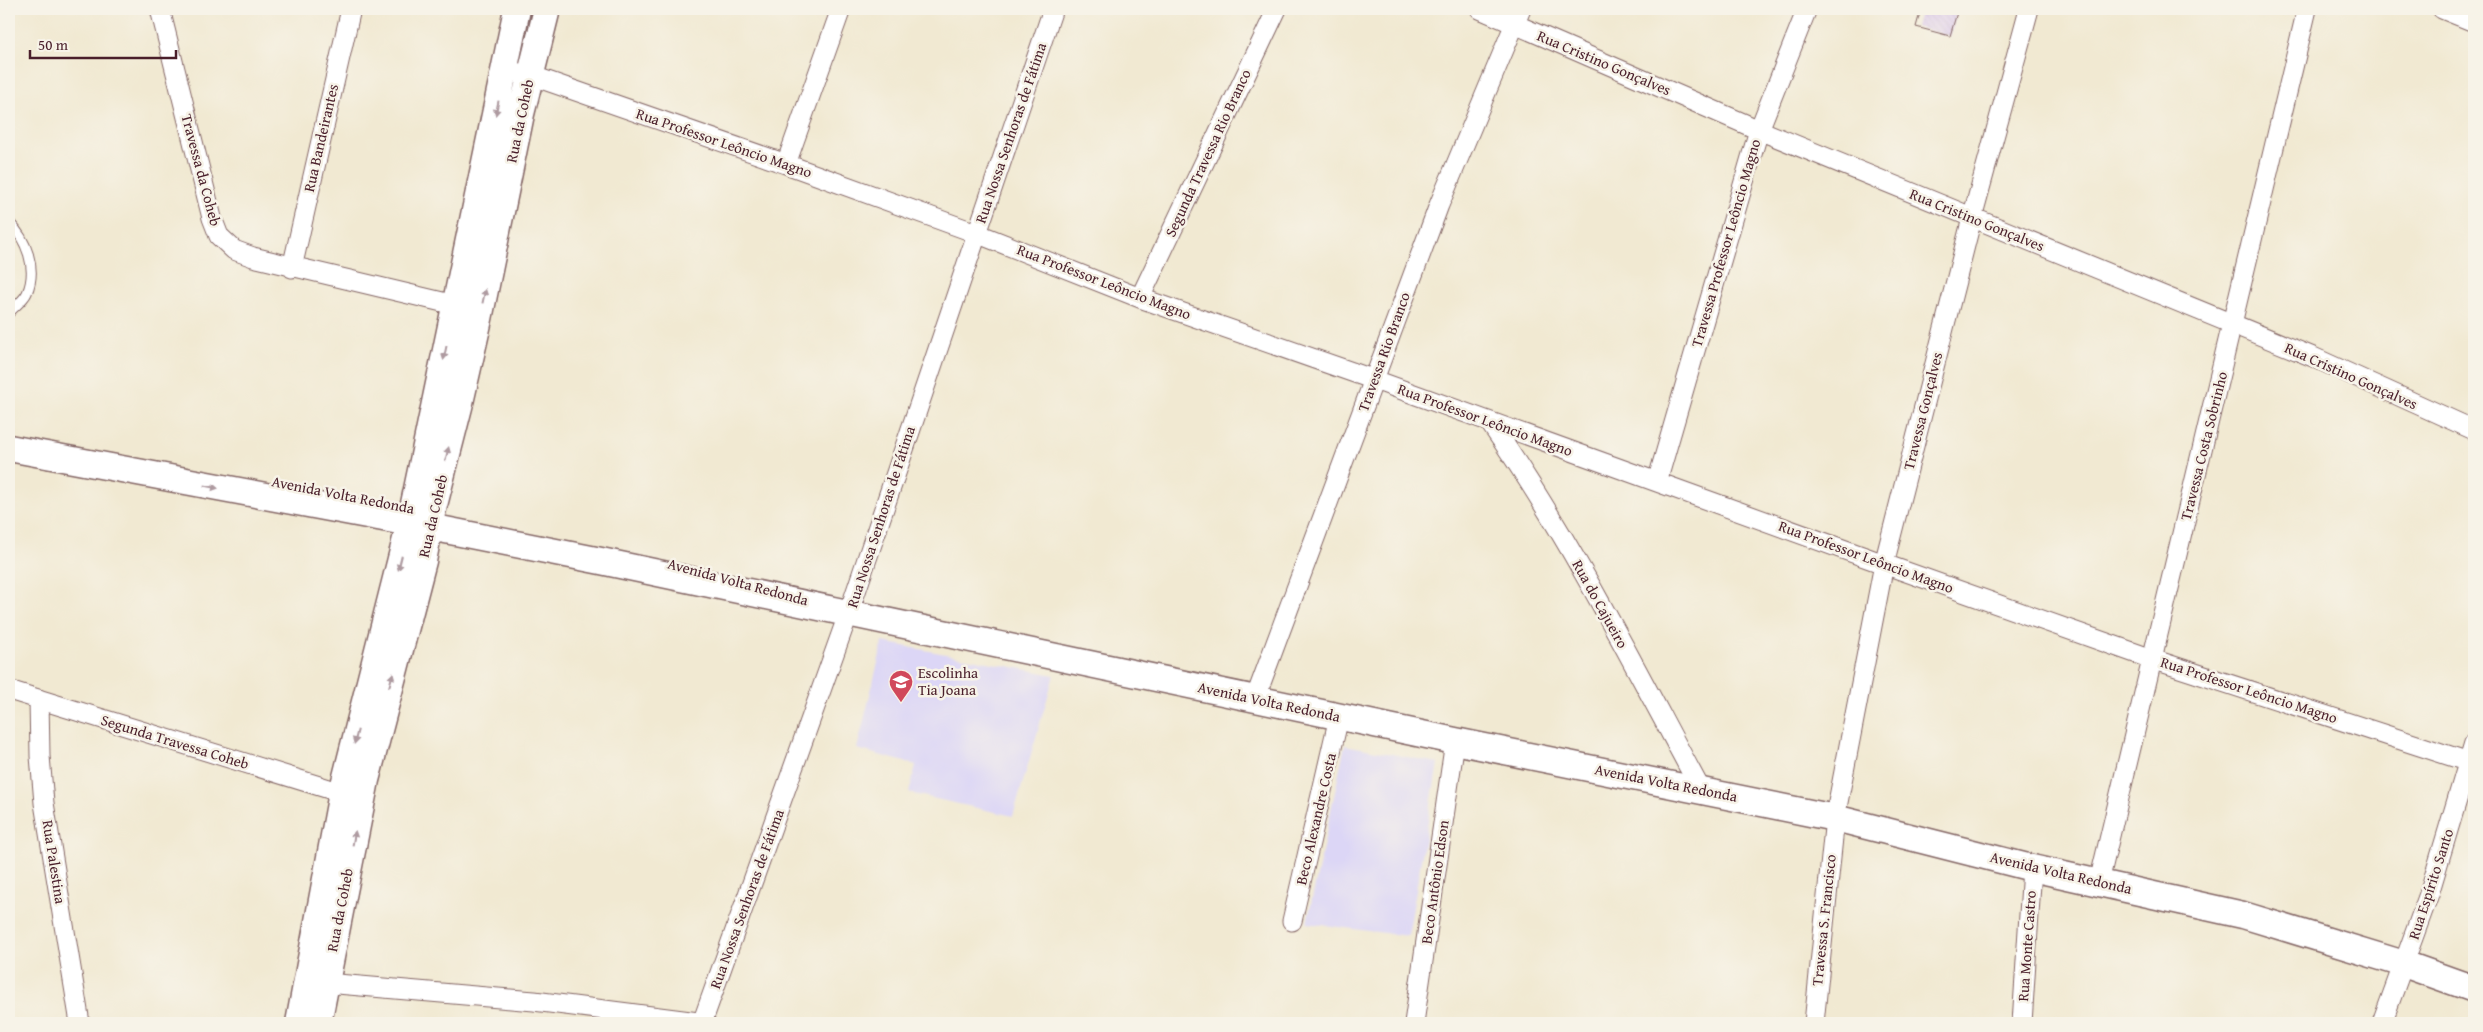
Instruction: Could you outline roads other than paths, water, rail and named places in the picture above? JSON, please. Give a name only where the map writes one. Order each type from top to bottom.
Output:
[{"type":"street","name":"Travessa da Coheb","points":[[160,9],[196,160],[219,236],[234,250],[292,268],[454,305]]},
{"type":"street","name":"Rua Bandeirantes","points":[[292,268],[351,9]]},
{"type":"street","name":"Rua da Coheb","points":[[318,1023],[366,780],[423,561],[421,518],[454,305],[517,9]]},
{"type":"street","name":"Rua da Coheb","points":[[299,1023],[342,793],[480,319],[530,75],[547,9]]},
{"type":"street","points":[[786,164],[841,9]]},
{"type":"street","name":"Rua Nossa Senhoras de Fátima","points":[[703,1023],[850,612],[976,233],[1053,9]]},
{"type":"street","name":"Segunda Travessa Rio Branco","points":[[1140,298],[1276,9]]},
{"type":"street","name":"Rua Cristino Gonçalves","points":[[1480,9],[1517,16],[1759,130],[2233,326],[2313,357],[2474,430]]},
{"type":"street","name":"Travessa Professor Leôncio Magno","points":[[1657,482],[1759,130],[1807,9]]},
{"type":"street","name":"Travessa Gonçalves","points":[[1835,818],[1884,564],[1972,218],[2029,9]]},
{"type":"street","name":"Travessa Costa Sobrinho","points":[[2099,882],[2307,9]]},
{"type":"street","points":[[2442,9],[2474,22]]},
{"type":"street","name":"Travessa Rio Branco","points":[[1255,699],[1294,597],[1372,379],[1439,205],[1517,16]]},
{"type":"street","name":"Rua Professor Leôncio Magno","points":[[504,70],[530,75],[786,164],[976,233],[1140,298],[1372,379],[1490,423],[2152,659],[2469,762]]},
{"type":"street","name":"Rua do Cajueiro","points":[[1490,423],[1520,466],[1589,582],[1701,790]]},
{"type":"street","name":"Avenida Volta Redonda","points":[[9,432],[421,518],[1339,717],[1835,818],[2032,868],[2243,915],[2404,964],[2474,989]]},
{"type":"street","name":"Avenida Volta Redonda","points":[[9,448],[421,518]]},
{"type":"street","name":"Segunda Travessa Coheb","points":[[9,690],[342,793]]},
{"type":"street","name":"Rua Palestina","points":[[39,699],[40,756],[44,803],[80,1023]]},
{"type":"street","name":"Beco Alexandre Costa","points":[[1292,921],[1339,717]]},
{"type":"street","name":"Beco Antônio Edson","points":[[1414,1023],[1455,741]]},
{"type":"street","name":"Rua Espírito Santo","points":[[2382,1023],[2429,894],[2474,743]]},
{"type":"street","name":"Travessa S. Francisco","points":[[1814,1023],[1835,818]]},
{"type":"street","name":"Rua Monte Castro","points":[[2022,1023],[2032,868]]},
{"type":"street","points":[[326,983],[534,1001],[706,1023]]},
{"type":"lane","points":[[9,222],[22,238],[30,259],[31,276],[27,294],[9,312]]},
{"type":"place","name":"Escolinha Tia Joana","points":[[901,703]]}]
